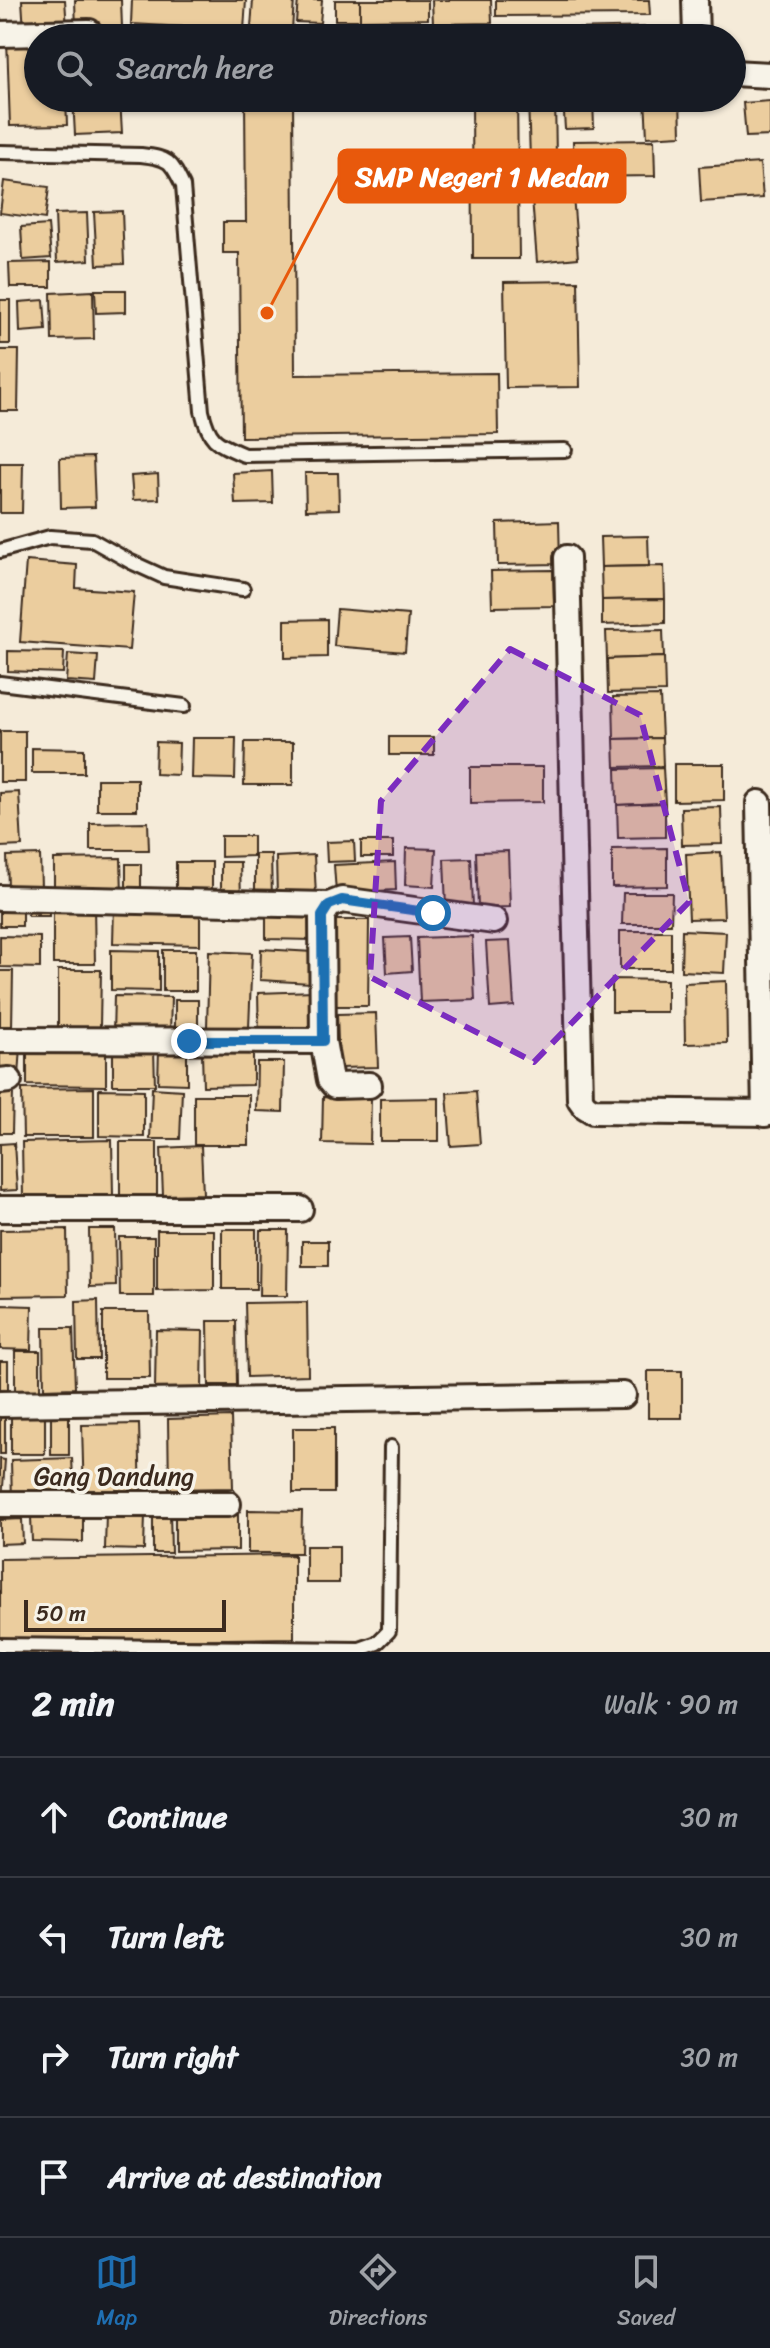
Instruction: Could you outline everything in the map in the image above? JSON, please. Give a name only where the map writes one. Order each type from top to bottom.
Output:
[{"type":"street","points":[[695,0],[696,24]]},
{"type":"street","points":[[0,34],[24,33]]},
{"type":"street","points":[[746,74],[770,75]]},
{"type":"street","points":[[567,558],[580,1099],[593,1111],[768,1113],[759,803]]},
{"type":"street","points":[[0,898],[329,905],[342,900],[494,921]]},
{"type":"street","points":[[329,905],[322,916],[323,1041],[330,1080],[335,1086],[369,1085]]},
{"type":"street","points":[[0,1040],[323,1041]]},
{"type":"street","points":[[0,1209],[300,1209]]},
{"type":"street","points":[[0,1404],[623,1395]]},
{"type":"street","name":"Gang Dandung","points":[[0,1504],[228,1504]]},
{"type":"lane","points":[[0,152],[141,155],[164,157],[173,165],[183,186],[202,411],[208,434],[221,445],[244,455],[565,450]]},
{"type":"lane","points":[[0,551],[50,537],[92,540],[164,577],[243,589]]},
{"type":"lane","points":[[0,683],[184,706]]},
{"type":"lane","points":[[0,1645],[360,1649],[377,1643],[389,1631],[391,1447]]},
{"type":"highlighted area","points":[[510,649],[640,715],[689,902],[534,1062],[370,977],[381,801]]},
{"type":"building","points":[[22,0],[65,0],[67,24],[24,24],[24,31]]},
{"type":"building","points":[[75,0],[121,0],[122,24],[76,24]]},
{"type":"building","points":[[132,0],[246,0],[244,24],[131,24]]},
{"type":"building","points":[[253,0],[294,0],[292,24],[251,24]]},
{"type":"building","points":[[298,0],[322,0],[320,23],[296,22]]},
{"type":"building","points":[[335,0],[360,0],[360,20],[335,20]]},
{"type":"building","points":[[360,0],[428,0],[428,19],[360,20]]},
{"type":"building","points":[[432,0],[491,0],[492,23],[433,24]]},
{"type":"building","points":[[496,0],[649,0],[650,15],[496,16]]},
{"type":"building","points":[[24,38],[24,112],[67,112],[67,125],[10,126],[7,39]]},
{"type":"building","points":[[770,101],[770,136],[746,137],[746,103]]},
{"type":"building","points":[[74,112],[121,112],[122,133],[75,135]]},
{"type":"building","points":[[245,112],[293,112],[295,375],[497,373],[498,434],[241,437],[239,253],[223,253],[223,222],[246,222]]},
{"type":"building","points":[[472,112],[517,112],[519,259],[473,259]]},
{"type":"building","points":[[528,112],[555,112],[556,159],[530,159]]},
{"type":"building","points":[[564,112],[593,112],[594,128],[565,129]]},
{"type":"building","points":[[646,112],[680,112],[681,135],[647,137]]},
{"type":"building","points":[[654,140],[655,176],[574,177],[573,141]]},
{"type":"building","points":[[760,163],[763,198],[701,202],[699,167]]},
{"type":"building","points":[[4,181],[49,187],[45,219],[0,213]]},
{"type":"building","points":[[573,195],[578,258],[537,262],[532,198]]},
{"type":"building","points":[[122,211],[124,264],[97,265],[94,212]]},
{"type":"building","points":[[87,213],[89,260],[57,262],[55,214]]},
{"type":"building","points":[[48,225],[51,258],[23,260],[21,227]]},
{"type":"building","points":[[51,262],[51,287],[10,287],[9,263]]},
{"type":"building","points":[[578,281],[580,387],[506,388],[504,282]]},
{"type":"building","points":[[95,290],[126,290],[126,312],[96,313]]},
{"type":"building","points":[[93,291],[94,339],[52,340],[51,293]]},
{"type":"building","points":[[0,300],[10,300],[10,344],[0,344]]},
{"type":"building","points":[[44,300],[46,330],[20,332],[19,302]]},
{"type":"building","points":[[0,350],[19,350],[18,411],[0,411]]},
{"type":"building","points":[[93,457],[95,507],[61,508],[60,458]]},
{"type":"building","points":[[0,463],[23,463],[22,513],[0,513]]},
{"type":"building","points":[[272,471],[273,503],[235,504],[233,473]]},
{"type":"building","points":[[305,473],[338,473],[339,509],[306,510]]},
{"type":"building","points":[[158,474],[159,499],[133,500],[131,476]]},
{"type":"building","points":[[559,521],[560,564],[498,565],[497,523]]},
{"type":"building","points":[[648,536],[649,566],[601,567],[600,537]]},
{"type":"building","points":[[26,561],[77,565],[76,588],[134,592],[129,650],[20,642]]},
{"type":"building","points":[[664,566],[665,599],[602,600],[601,567]]},
{"type":"building","points":[[553,570],[554,606],[492,607],[491,571]]},
{"type":"building","points":[[665,599],[665,623],[602,625],[602,600]]},
{"type":"building","points":[[337,609],[408,615],[405,652],[334,646]]},
{"type":"building","points":[[327,619],[327,657],[285,658],[285,620]]},
{"type":"building","points":[[663,630],[664,657],[607,659],[606,631]]},
{"type":"building","points":[[8,651],[64,652],[63,673],[8,671]]},
{"type":"building","points":[[68,654],[98,656],[96,683],[66,681]]},
{"type":"building","points":[[664,657],[665,692],[608,693],[607,659]]},
{"type":"building","points":[[660,696],[662,738],[614,739],[613,697]]},
{"type":"building","points":[[0,731],[25,731],[25,782],[0,782]]},
{"type":"building","points":[[389,737],[434,737],[434,755],[389,755]]},
{"type":"building","points":[[192,738],[236,738],[235,779],[191,778]]},
{"type":"building","points":[[662,738],[663,766],[615,767],[614,739]]},
{"type":"building","points":[[156,742],[179,743],[178,775],[155,774]]},
{"type":"building","points":[[245,742],[293,742],[293,785],[244,785]]},
{"type":"building","points":[[32,748],[84,749],[84,773],[32,773]]},
{"type":"building","points":[[674,764],[724,764],[724,800],[674,801]]},
{"type":"building","points":[[470,767],[543,767],[543,802],[470,803]]},
{"type":"building","points":[[663,768],[665,803],[617,805],[616,769]]},
{"type":"building","points":[[97,779],[137,779],[137,810],[97,810]]},
{"type":"building","points":[[19,792],[22,846],[0,847],[0,793]]},
{"type":"building","points":[[665,803],[665,837],[618,838],[617,805]]},
{"type":"building","points":[[721,807],[722,844],[682,845],[681,808]]},
{"type":"building","points":[[148,822],[149,850],[90,850],[90,823]]},
{"type":"building","points":[[221,836],[253,836],[253,856],[221,857]]},
{"type":"building","points":[[354,841],[355,861],[327,862],[326,842]]},
{"type":"building","points":[[361,841],[393,841],[393,857],[361,857]]},
{"type":"building","points":[[406,848],[436,849],[434,887],[405,885]]},
{"type":"building","points":[[667,848],[667,886],[612,887],[612,849]]},
{"type":"building","points":[[508,851],[510,907],[478,908],[476,852]]},
{"type":"building","points":[[721,852],[724,918],[689,919],[686,854]]},
{"type":"building","points":[[255,854],[271,854],[272,899],[255,899]]},
{"type":"building","points":[[40,855],[41,887],[8,887],[7,856]]},
{"type":"building","points":[[314,855],[316,896],[277,897],[276,857]]},
{"type":"building","points":[[121,858],[122,896],[54,897],[54,859]]},
{"type":"building","points":[[471,858],[473,906],[446,907],[444,859]]},
{"type":"building","points":[[176,862],[212,862],[212,901],[176,901]]},
{"type":"building","points":[[221,862],[240,862],[241,900],[221,900]]},
{"type":"building","points":[[395,862],[396,890],[336,893],[334,865]]},
{"type":"building","points":[[126,864],[141,864],[141,897],[126,897]]},
{"type":"building","points":[[623,893],[672,893],[671,924],[622,924]]},
{"type":"building","points":[[49,901],[49,916],[28,916],[27,902]]},
{"type":"building","points":[[0,902],[22,903],[22,926],[0,926]]},
{"type":"building","points":[[53,905],[94,905],[95,964],[53,964]]},
{"type":"building","points":[[114,906],[200,908],[200,945],[113,943]]},
{"type":"building","points":[[266,911],[315,913],[314,940],[266,939]]},
{"type":"building","points":[[334,920],[369,920],[368,1006],[333,1006]]},
{"type":"building","points":[[682,930],[726,932],[724,973],[681,971]]},
{"type":"building","points":[[620,931],[671,931],[671,969],[620,969]]},
{"type":"building","points":[[0,936],[40,937],[40,968],[0,967]]},
{"type":"building","points":[[472,936],[475,1000],[420,1002],[417,938]]},
{"type":"building","points":[[410,937],[412,971],[387,973],[385,938]]},
{"type":"building","points":[[510,941],[514,1006],[490,1008],[486,942]]},
{"type":"building","points":[[261,949],[313,952],[311,983],[260,980]]},
{"type":"building","points":[[111,950],[159,951],[159,991],[111,990]]},
{"type":"building","points":[[163,950],[196,950],[196,991],[163,991]]},
{"type":"building","points":[[209,951],[252,953],[249,1028],[207,1027]]},
{"type":"building","points":[[58,970],[101,970],[100,1027],[58,1027]]},
{"type":"building","points":[[0,971],[13,971],[12,1027],[0,1027]]},
{"type":"building","points":[[612,979],[667,980],[667,1012],[612,1012]]},
{"type":"building","points":[[726,981],[727,1043],[685,1044],[684,983]]},
{"type":"building","points":[[314,991],[316,1036],[259,1038],[258,993]]},
{"type":"building","points":[[114,996],[171,997],[170,1036],[113,1035]]},
{"type":"building","points":[[175,1000],[198,1000],[198,1031],[175,1031]]},
{"type":"building","points":[[376,1013],[378,1067],[339,1068],[337,1014]]},
{"type":"building","points":[[0,1045],[21,1046],[19,1077],[0,1076]]},
{"type":"building","points":[[27,1049],[106,1050],[106,1086],[27,1085]]},
{"type":"building","points":[[154,1049],[155,1085],[113,1085],[113,1050]]},
{"type":"building","points":[[159,1049],[187,1049],[187,1084],[158,1083]]},
{"type":"building","points":[[253,1053],[253,1085],[203,1086],[202,1054]]},
{"type":"building","points":[[257,1062],[284,1062],[283,1112],[256,1111]]},
{"type":"building","points":[[94,1088],[94,1137],[23,1137],[22,1089]]},
{"type":"building","points":[[152,1088],[182,1090],[180,1139],[150,1139]]},
{"type":"building","points":[[99,1089],[144,1090],[144,1137],[99,1136]]},
{"type":"building","points":[[476,1091],[480,1144],[451,1146],[447,1093]]},
{"type":"building","points":[[0,1092],[13,1092],[12,1133],[0,1133]]},
{"type":"building","points":[[194,1095],[249,1095],[249,1145],[194,1145]]},
{"type":"building","points":[[323,1097],[371,1098],[370,1144],[322,1143]]},
{"type":"building","points":[[439,1098],[439,1141],[380,1141],[380,1099]]},
{"type":"building","points":[[112,1140],[113,1196],[23,1198],[22,1142]]},
{"type":"building","points":[[120,1142],[157,1142],[157,1200],[120,1200]]},
{"type":"building","points":[[14,1143],[17,1190],[0,1191],[0,1144]]},
{"type":"building","points":[[201,1146],[203,1194],[163,1195],[161,1148]]},
{"type":"building","points":[[67,1229],[68,1295],[0,1296],[0,1230]]},
{"type":"building","points":[[89,1229],[115,1229],[116,1286],[90,1287]]},
{"type":"building","points":[[222,1229],[256,1229],[256,1289],[222,1289]]},
{"type":"building","points":[[157,1230],[214,1230],[214,1290],[157,1291]]},
{"type":"building","points":[[260,1230],[288,1230],[287,1296],[259,1296]]},
{"type":"building","points":[[119,1237],[154,1237],[154,1296],[120,1296]]},
{"type":"building","points":[[302,1241],[328,1241],[328,1266],[302,1266]]},
{"type":"building","points":[[98,1300],[99,1359],[77,1359],[76,1301]]},
{"type":"building","points":[[307,1302],[308,1375],[247,1377],[245,1303]]},
{"type":"building","points":[[0,1305],[32,1306],[31,1350],[0,1349]]},
{"type":"building","points":[[103,1312],[149,1312],[150,1378],[103,1378]]},
{"type":"building","points":[[208,1321],[236,1321],[237,1385],[209,1385]]},
{"type":"building","points":[[43,1328],[73,1328],[75,1388],[44,1389]]},
{"type":"building","points":[[156,1330],[203,1331],[202,1389],[155,1389]]},
{"type":"building","points":[[15,1351],[40,1351],[40,1396],[15,1396]]},
{"type":"building","points":[[0,1361],[8,1361],[8,1394],[0,1394]]},
{"type":"building","points":[[648,1371],[682,1371],[682,1418],[648,1418]]},
{"type":"building","points":[[0,1408],[5,1408],[5,1454],[0,1454]]},
{"type":"building","points":[[45,1411],[45,1454],[11,1454],[11,1412]]},
{"type":"building","points":[[51,1411],[69,1411],[69,1455],[51,1455]]},
{"type":"building","points":[[231,1417],[233,1488],[169,1489],[168,1419]]},
{"type":"building","points":[[139,1424],[141,1499],[84,1500],[82,1425]]},
{"type":"building","points":[[293,1428],[334,1428],[334,1493],[293,1493]]},
{"type":"building","points":[[72,1458],[74,1499],[12,1501],[11,1460]]},
{"type":"building","points":[[0,1459],[5,1460],[2,1500],[0,1500]]},
{"type":"building","points":[[238,1510],[238,1550],[175,1551],[175,1511]]},
{"type":"building","points":[[248,1510],[302,1511],[301,1553],[248,1553]]},
{"type":"building","points":[[153,1511],[170,1511],[171,1553],[153,1553]]},
{"type":"building","points":[[106,1513],[145,1514],[144,1550],[105,1549]]},
{"type":"building","points":[[31,1517],[83,1517],[83,1542],[32,1541]]},
{"type":"building","points":[[22,1519],[23,1543],[0,1544],[0,1520]]},
{"type":"building","points":[[306,1546],[339,1546],[339,1583],[306,1583]]},
{"type":"building","points":[[294,1555],[294,1638],[0,1642],[0,1559]]},
{"type":"place","name":"SMP Negeri 1 Medan","points":[[267,313]]},
{"type":"route","points":[[189,1041],[323,1041],[322,916],[329,905],[342,900],[433,913]]}]
